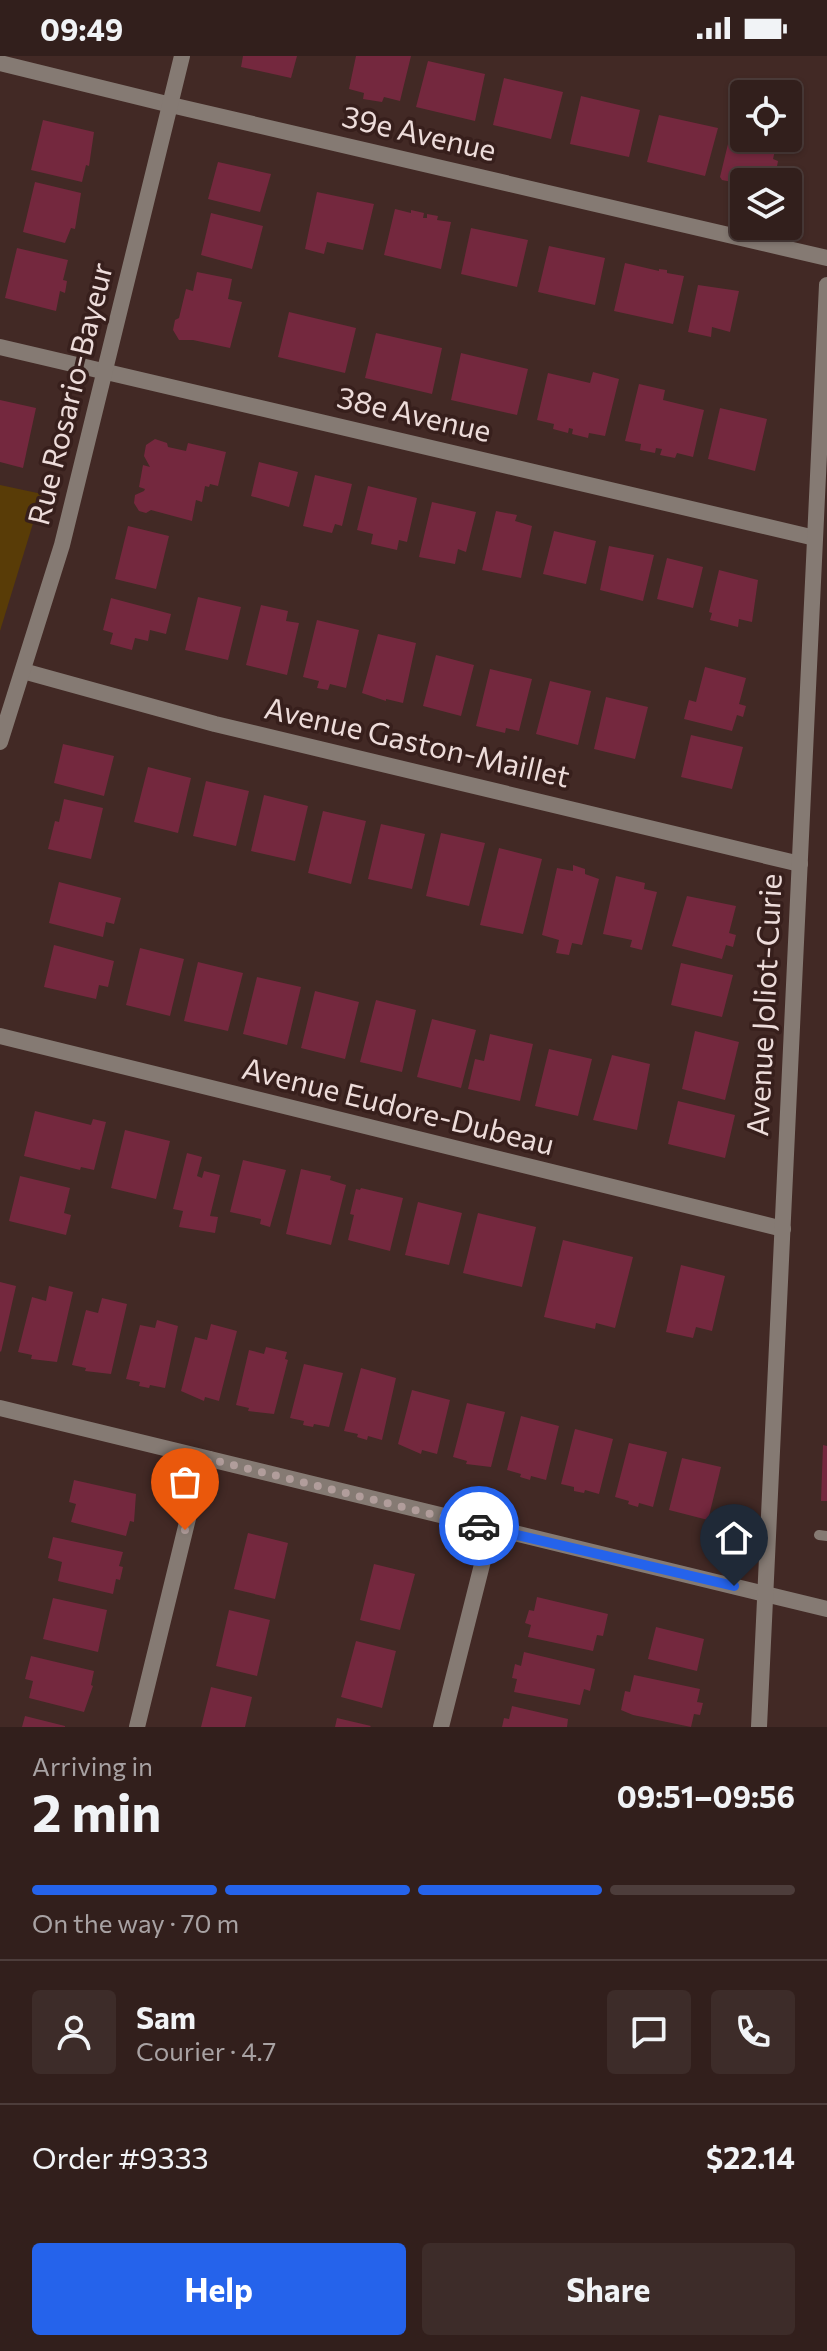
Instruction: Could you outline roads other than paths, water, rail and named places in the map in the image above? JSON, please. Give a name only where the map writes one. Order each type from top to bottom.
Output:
[{"type":"street","name":"Rue Rosario-Bayeur","points":[[0,742],[62,545],[182,56]]},
{"type":"street","name":"39e Avenue","points":[[0,63],[827,258]]},
{"type":"street","name":"Avenue Joliot-Curie","points":[[759,1727],[827,285]]},
{"type":"street","name":"38e Avenue","points":[[0,347],[815,538]]},
{"type":"street","name":"Avenue Gaston-Maillet","points":[[23,671],[215,724],[800,864]]},
{"type":"street","name":"Avenue Eudore-Dubeau","points":[[0,1036],[783,1229]]},
{"type":"street","points":[[0,1408],[827,1609]]},
{"type":"street","points":[[137,1727],[192,1502],[209,1459]]},
{"type":"street","points":[[441,1727],[491,1529]]}]
